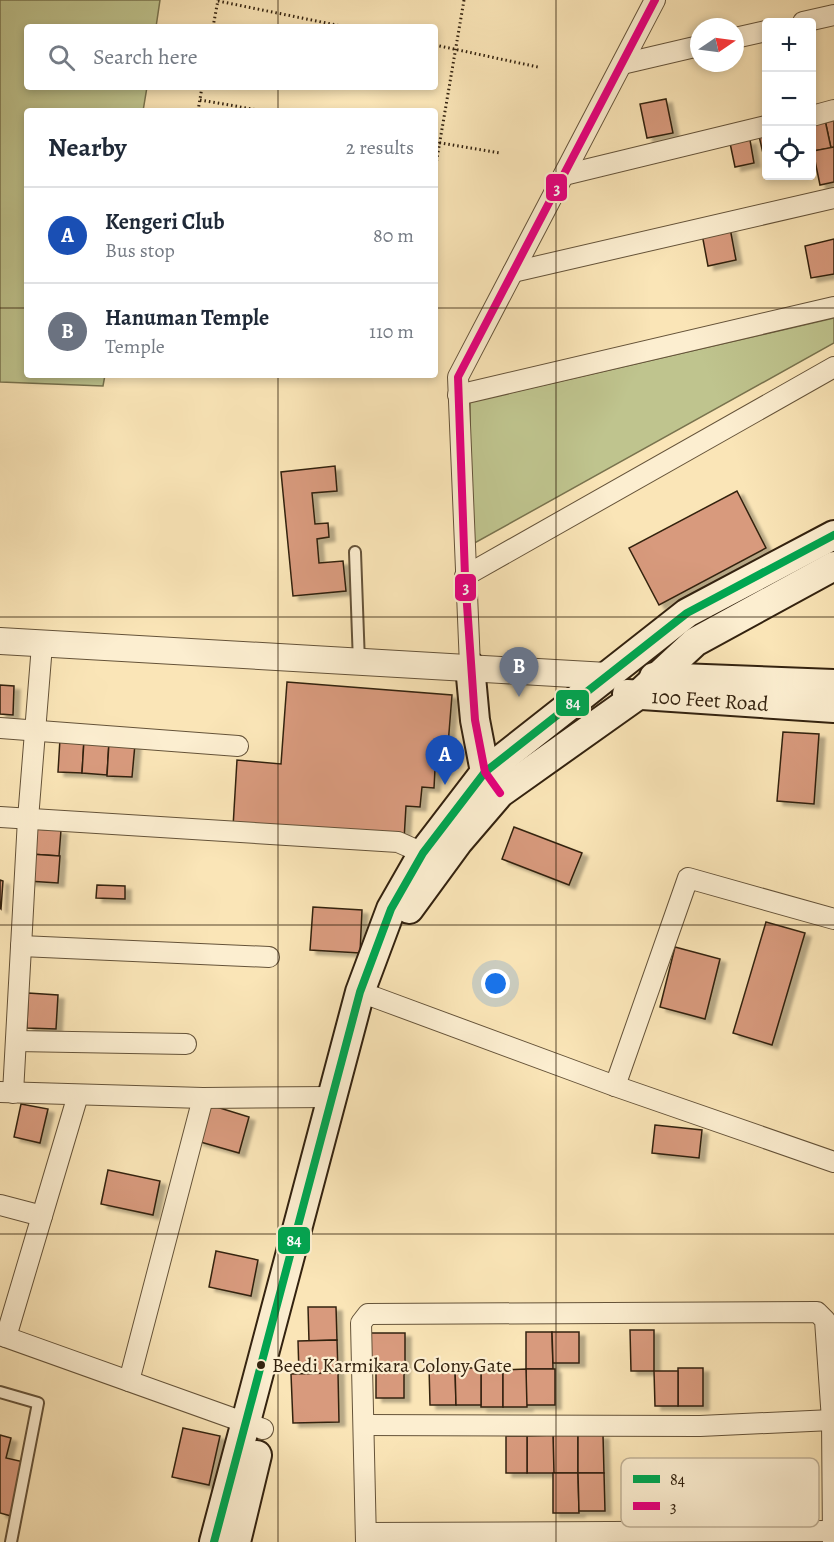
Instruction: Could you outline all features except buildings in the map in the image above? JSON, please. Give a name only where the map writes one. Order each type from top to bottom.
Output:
[{"type":"main road","points":[[236,1542],[255,1426],[360,992],[391,909],[423,853],[492,782],[597,684],[687,613],[834,535]]},
{"type":"main road","points":[[214,1542],[280,1358],[374,997],[405,914],[458,842],[492,782],[648,686],[695,642],[834,566]]},
{"type":"main road","points":[[470,666],[475,720],[492,782]]},
{"type":"main road","name":"100 Feet Road","points":[[597,684],[648,686],[834,684]]},
{"type":"main road","name":"100 Feet Road","points":[[648,686],[834,708]]},
{"type":"street","points":[[470,666],[458,377],[655,0]]},
{"type":"street","points":[[816,19],[834,15]]},
{"type":"street","points":[[744,36],[762,32]]},
{"type":"street","points":[[622,64],[690,48]]},
{"type":"street","points":[[816,115],[834,110]]},
{"type":"street","points":[[564,175],[762,127]]},
{"type":"street","points":[[513,272],[834,198]]},
{"type":"street","points":[[459,395],[834,308]]},
{"type":"street","points":[[465,576],[834,367]]},
{"type":"street","points":[[0,641],[359,663],[470,666],[597,684]]},
{"type":"street","points":[[42,645],[28,819],[16,1041],[6,1093],[203,1098],[333,1097]]},
{"type":"street","points":[[0,728],[238,746]]},
{"type":"street","points":[[0,817],[398,842],[423,853]]},
{"type":"street","points":[[615,1086],[688,878],[834,919]]},
{"type":"street","points":[[21,946],[269,957]]},
{"type":"street","points":[[374,997],[615,1086],[834,1162]]},
{"type":"street","points":[[16,1041],[186,1044]]},
{"type":"street","points":[[78,1095],[3,1336],[255,1426]]},
{"type":"street","points":[[129,1381],[203,1098]]},
{"type":"street","points":[[0,1204],[42,1216]]},
{"type":"street","points":[[817,1312],[825,1320],[832,1420],[833,1537],[366,1537],[364,1425],[362,1323],[368,1314],[817,1312]]},
{"type":"street","points":[[364,1425],[700,1426],[832,1420]]},
{"type":"lane","points":[[355,552],[359,663]]},
{"type":"lane","points":[[0,1392],[38,1403],[10,1542]]},
{"type":"path","points":[[214,24],[218,0],[332,24]]},
{"type":"path","points":[[438,137],[464,0]]},
{"type":"path","points":[[438,46],[538,67]]},
{"type":"path","points":[[199,108],[202,90]]},
{"type":"path","points":[[200,100],[247,108]]},
{"type":"path","points":[[438,142],[500,153]]},
{"type":"green space","points":[[0,0],[160,0],[156,24],[24,24],[24,90],[146,90],[144,108],[24,108],[24,378],[104,378],[103,386],[0,382]]},
{"type":"green space","points":[[834,318],[834,343],[471,545],[470,402]]},
{"type":"transit line","name":"3","points":[[500,793],[485,772],[475,720],[465,576],[458,377],[655,0]]},
{"type":"transit line","name":"84","points":[[214,1542],[360,992],[391,909],[423,853],[485,772],[687,613],[834,535]]},
{"type":"place","name":"Hanuman Temple","points":[[519,697]]},
{"type":"place","name":"Kengeri Club","points":[[445,785]]},
{"type":"place","name":"Beedi Karmikara Colony Gate","points":[[261,1365]]}]
